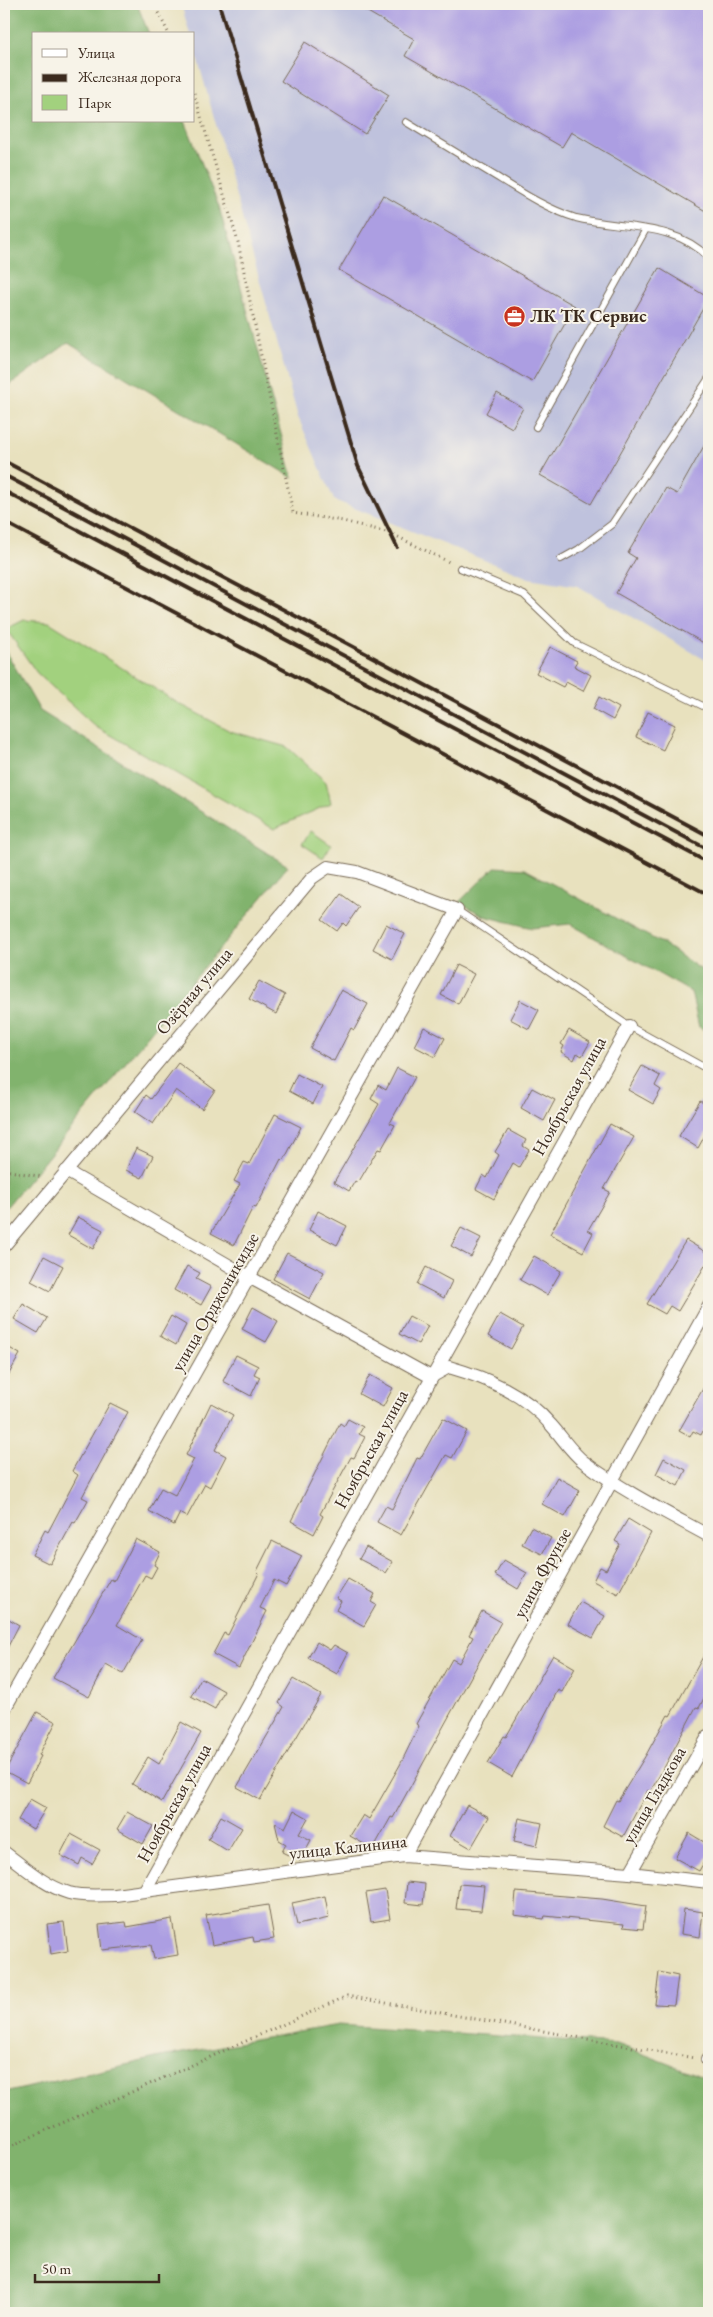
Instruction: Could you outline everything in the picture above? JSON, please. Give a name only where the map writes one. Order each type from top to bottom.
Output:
[{"type":"street","name":"Озёрная улица","points":[[4,1246],[312,878],[328,867],[357,872],[457,910]]},
{"type":"street","name":"улица Орджоникидзе","points":[[4,1710],[457,910]]},
{"type":"street","name":"Ноябрьская улица","points":[[145,1890],[629,1026]]},
{"type":"street","points":[[66,1171],[249,1277],[431,1377],[449,1367],[483,1377],[500,1385],[550,1423],[581,1460],[612,1482],[709,1536]]},
{"type":"street","name":"улица Фрунзе","points":[[404,1856],[709,1306]]},
{"type":"street","name":"улица Гладкова","points":[[630,1873],[709,1735]]},
{"type":"street","name":"улица Калинина","points":[[4,1852],[43,1881],[69,1893],[91,1896],[404,1856],[630,1873],[709,1882]]},
{"type":"lane","points":[[406,122],[554,210],[578,218],[668,233],[703,251],[709,258]]},
{"type":"lane","points":[[536,427],[646,229]]},
{"type":"lane","points":[[561,559],[579,549],[612,524],[709,378]]},
{"type":"lane","points":[[460,568],[524,595],[574,643],[709,709]]},
{"type":"lane","points":[[457,910],[629,1026],[709,1070]]},
{"type":"path","points":[[154,4],[168,32]]},
{"type":"path","points":[[195,97],[238,242],[293,513],[343,521],[390,533],[460,568]]},
{"type":"path","points":[[4,1170],[42,1176],[58,1183]]},
{"type":"path","points":[[4,2149],[347,1996],[708,2061]]},
{"type":"shaded area","points":[[181,4],[709,4],[709,662],[578,586],[529,578],[334,500],[298,417],[195,50],[195,32],[189,32]]},
{"type":"green space","points":[[4,4],[137,4],[148,32],[32,32],[32,122],[185,122],[219,207],[293,478],[68,343],[8,386],[4,384]]},
{"type":"green space","points":[[24,620],[49,622],[176,702],[230,731],[287,747],[326,782],[331,803],[274,829],[96,727],[37,673],[6,629]]},
{"type":"green space","points":[[4,648],[40,711],[288,866],[4,1210]]},
{"type":"green space","points":[[311,831],[331,845],[323,858],[302,844]]},
{"type":"green space","points":[[495,867],[525,869],[665,945],[709,975],[709,1032],[699,1027],[691,992],[570,924],[532,928],[484,916],[459,902]]},
{"type":"green space","points":[[338,2025],[617,2044],[709,2079],[709,2313],[4,2313],[4,2093],[160,2057]]},
{"type":"building","points":[[354,4],[709,4],[709,213],[571,132],[562,147],[405,56],[414,39]]},
{"type":"building","points":[[305,42],[389,95],[365,134],[281,81]]},
{"type":"building","points":[[383,195],[575,306],[532,382],[339,270]]},
{"type":"building","points":[[659,268],[709,298],[591,504],[540,475]]},
{"type":"building","points":[[497,393],[523,408],[512,428],[486,413]]},
{"type":"building","points":[[709,437],[709,646],[616,593],[636,558],[628,553],[666,488],[677,494]]},
{"type":"building","points":[[550,647],[577,661],[574,666],[591,675],[583,691],[566,682],[563,687],[536,673]]},
{"type":"building","points":[[599,697],[619,708],[613,720],[593,709]]},
{"type":"building","points":[[648,712],[675,725],[663,750],[636,737]]},
{"type":"building","points":[[341,894],[359,907],[346,926],[343,923],[337,931],[322,920]]},
{"type":"building","points":[[386,924],[405,934],[392,959],[373,949]]},
{"type":"building","points":[[456,965],[474,974],[458,1004],[441,995]]},
{"type":"building","points":[[259,981],[285,995],[276,1014],[249,999]]},
{"type":"building","points":[[341,990],[368,1004],[354,1030],[351,1028],[334,1061],[310,1048]]},
{"type":"building","points":[[520,1000],[539,1010],[529,1029],[510,1019]]},
{"type":"building","points":[[424,1027],[445,1038],[435,1057],[414,1046]]},
{"type":"building","points":[[569,1030],[590,1042],[582,1056],[577,1053],[574,1060],[561,1052],[564,1046],[561,1044]]},
{"type":"building","points":[[178,1063],[215,1090],[202,1109],[176,1090],[153,1124],[135,1112],[146,1095],[151,1099]]},
{"type":"building","points":[[642,1066],[660,1076],[655,1086],[661,1090],[653,1104],[628,1090]]},
{"type":"building","points":[[397,1068],[415,1077],[390,1123],[395,1125],[381,1150],[378,1149],[358,1183],[355,1181],[349,1191],[334,1182],[379,1104],[371,1099],[378,1085],[386,1090]]},
{"type":"building","points":[[297,1074],[322,1087],[313,1104],[289,1091]]},
{"type":"building","points":[[532,1088],[555,1100],[544,1121],[521,1108]]},
{"type":"building","points":[[700,1101],[709,1106],[709,1128],[698,1148],[679,1136]]},
{"type":"building","points":[[275,1114],[301,1127],[284,1160],[281,1159],[256,1208],[253,1207],[234,1245],[211,1233],[240,1184],[234,1181],[244,1162],[249,1164]]},
{"type":"building","points":[[610,1124],[634,1137],[604,1189],[610,1192],[588,1230],[593,1233],[583,1252],[550,1234]]},
{"type":"building","points":[[508,1130],[526,1140],[523,1146],[529,1150],[519,1167],[513,1163],[494,1199],[476,1189],[483,1175],[487,1178],[499,1155],[495,1152]]},
{"type":"building","points":[[136,1148],[153,1156],[142,1178],[126,1170]]},
{"type":"building","points":[[318,1211],[347,1226],[337,1245],[309,1230]]},
{"type":"building","points":[[78,1217],[103,1230],[93,1249],[68,1235]]},
{"type":"building","points":[[461,1228],[481,1238],[471,1257],[451,1246]]},
{"type":"building","points":[[686,1240],[709,1254],[709,1259],[678,1311],[670,1306],[665,1314],[647,1304]]},
{"type":"building","points":[[287,1253],[324,1272],[310,1299],[273,1279]]},
{"type":"building","points":[[44,1256],[63,1266],[50,1291],[31,1281]]},
{"type":"building","points":[[534,1256],[561,1271],[547,1295],[520,1280]]},
{"type":"building","points":[[187,1266],[200,1273],[196,1279],[211,1287],[201,1305],[174,1290]]},
{"type":"building","points":[[426,1267],[452,1281],[444,1298],[417,1284]]},
{"type":"building","points":[[23,1304],[47,1318],[38,1333],[14,1319]]},
{"type":"building","points":[[253,1307],[278,1321],[266,1342],[242,1329]]},
{"type":"building","points":[[500,1314],[523,1327],[511,1349],[488,1336]]},
{"type":"building","points":[[171,1316],[186,1325],[176,1345],[160,1336]]},
{"type":"building","points":[[409,1316],[428,1326],[418,1344],[399,1334]]},
{"type":"building","points":[[4,1345],[20,1354],[4,1383]]},
{"type":"building","points":[[236,1355],[258,1366],[254,1374],[260,1377],[251,1396],[223,1381]]},
{"type":"building","points":[[370,1375],[393,1388],[383,1407],[359,1394]]},
{"type":"building","points":[[709,1378],[709,1419],[701,1435],[693,1431],[690,1437],[679,1431]]},
{"type":"building","points":[[110,1403],[128,1412],[82,1497],[88,1500],[75,1523],[73,1522],[50,1564],[32,1555],[45,1530],[48,1532],[78,1475],[72,1471]]},
{"type":"building","points":[[211,1403],[233,1415],[215,1450],[226,1456],[210,1487],[205,1484],[187,1517],[180,1513],[174,1525],[149,1511],[161,1488],[175,1495],[194,1459],[186,1455]]},
{"type":"building","points":[[443,1418],[467,1431],[452,1458],[446,1455],[401,1535],[377,1522],[386,1506],[392,1509],[417,1458],[420,1459]]},
{"type":"building","points":[[348,1419],[363,1427],[359,1434],[365,1437],[354,1458],[351,1457],[320,1514],[323,1516],[314,1534],[291,1521],[340,1423],[344,1426]]},
{"type":"building","points":[[664,1458],[686,1470],[678,1486],[656,1474]]},
{"type":"building","points":[[557,1477],[580,1490],[565,1517],[542,1504]]},
{"type":"building","points":[[628,1519],[651,1533],[618,1594],[593,1581],[600,1567],[606,1570],[620,1544],[615,1541]]},
{"type":"building","points":[[531,1527],[551,1538],[542,1554],[522,1544]]},
{"type":"building","points":[[136,1539],[160,1552],[154,1565],[157,1567],[151,1578],[145,1575],[117,1625],[142,1640],[123,1674],[106,1664],[89,1697],[53,1678],[111,1579],[114,1581]]},
{"type":"building","points":[[272,1541],[302,1556],[286,1586],[274,1580],[260,1608],[267,1611],[239,1668],[213,1654],[224,1633],[228,1635],[259,1573],[257,1571]]},
{"type":"building","points":[[366,1547],[393,1562],[386,1573],[359,1559]]},
{"type":"building","points":[[504,1560],[527,1573],[518,1589],[495,1575]]},
{"type":"building","points":[[348,1579],[375,1594],[371,1602],[376,1605],[364,1626],[336,1610],[341,1601],[336,1598]]},
{"type":"building","points":[[580,1602],[605,1616],[593,1638],[568,1624]]},
{"type":"building","points":[[482,1611],[501,1622],[393,1818],[391,1817],[373,1849],[350,1836],[363,1815],[369,1819],[400,1765],[419,1726],[416,1724],[452,1659],[459,1663],[473,1637],[469,1635]]},
{"type":"building","points":[[4,1616],[19,1625],[4,1654]]},
{"type":"building","points":[[317,1642],[330,1650],[334,1645],[348,1653],[337,1674],[308,1658]]},
{"type":"building","points":[[709,1646],[709,1688],[699,1708],[696,1707],[650,1792],[648,1790],[623,1837],[603,1826],[616,1800],[618,1801],[668,1715],[670,1716]]},
{"type":"building","points":[[553,1655],[575,1668],[562,1692],[558,1690],[512,1777],[488,1763],[504,1736],[506,1737]]},
{"type":"building","points":[[201,1678],[224,1691],[215,1709],[191,1696]]},
{"type":"building","points":[[293,1679],[321,1695],[260,1800],[237,1787],[284,1707],[279,1703]]},
{"type":"building","points":[[37,1712],[56,1722],[27,1783],[5,1771]]},
{"type":"building","points":[[181,1722],[201,1733],[162,1802],[132,1784],[148,1757],[159,1764]]},
{"type":"building","points":[[30,1799],[46,1808],[33,1829],[18,1820]]},
{"type":"building","points":[[467,1805],[489,1817],[471,1848],[450,1836]]},
{"type":"building","points":[[294,1810],[308,1818],[299,1834],[311,1840],[300,1861],[282,1852],[286,1844],[279,1840],[275,1823],[285,1828]]},
{"type":"building","points":[[127,1812],[153,1826],[143,1844],[117,1829]]},
{"type":"building","points":[[221,1816],[242,1828],[228,1851],[208,1839]]},
{"type":"building","points":[[519,1818],[542,1823],[537,1846],[514,1841]]},
{"type":"building","points":[[689,1833],[709,1845],[709,1853],[699,1871],[675,1858]]},
{"type":"building","points":[[71,1834],[100,1850],[92,1864],[82,1858],[79,1865],[60,1855]]},
{"type":"building","points":[[407,1882],[425,1884],[423,1905],[405,1903]]},
{"type":"building","points":[[459,1884],[484,1886],[481,1911],[456,1909]]},
{"type":"building","points":[[385,1890],[390,1919],[371,1922],[366,1893]]},
{"type":"building","points":[[516,1892],[602,1899],[646,1906],[643,1929],[623,1927],[624,1924],[545,1916],[544,1919],[514,1915]]},
{"type":"building","points":[[325,1896],[329,1918],[297,1925],[292,1903]]},
{"type":"building","points":[[268,1905],[274,1939],[254,1942],[253,1937],[212,1945],[206,1915]]},
{"type":"building","points":[[684,1909],[703,1912],[700,1937],[681,1934]]},
{"type":"building","points":[[172,1919],[178,1955],[154,1959],[151,1945],[102,1950],[99,1925],[126,1922],[127,1927]]},
{"type":"building","points":[[64,1922],[68,1951],[51,1954],[47,1924]]},
{"type":"building","points":[[659,1972],[678,1976],[674,2005],[655,2004]]},
{"type":"railway","points":[[219,4],[358,466],[397,547]]},
{"type":"railway","points":[[4,461],[709,836]]},
{"type":"railway","points":[[4,475],[709,850]]},
{"type":"railway","points":[[4,491],[709,863]]},
{"type":"railway","points":[[4,522],[709,895]]},
{"type":"place","name":"ЛК ТК Сервис","points":[[514,316]]}]
